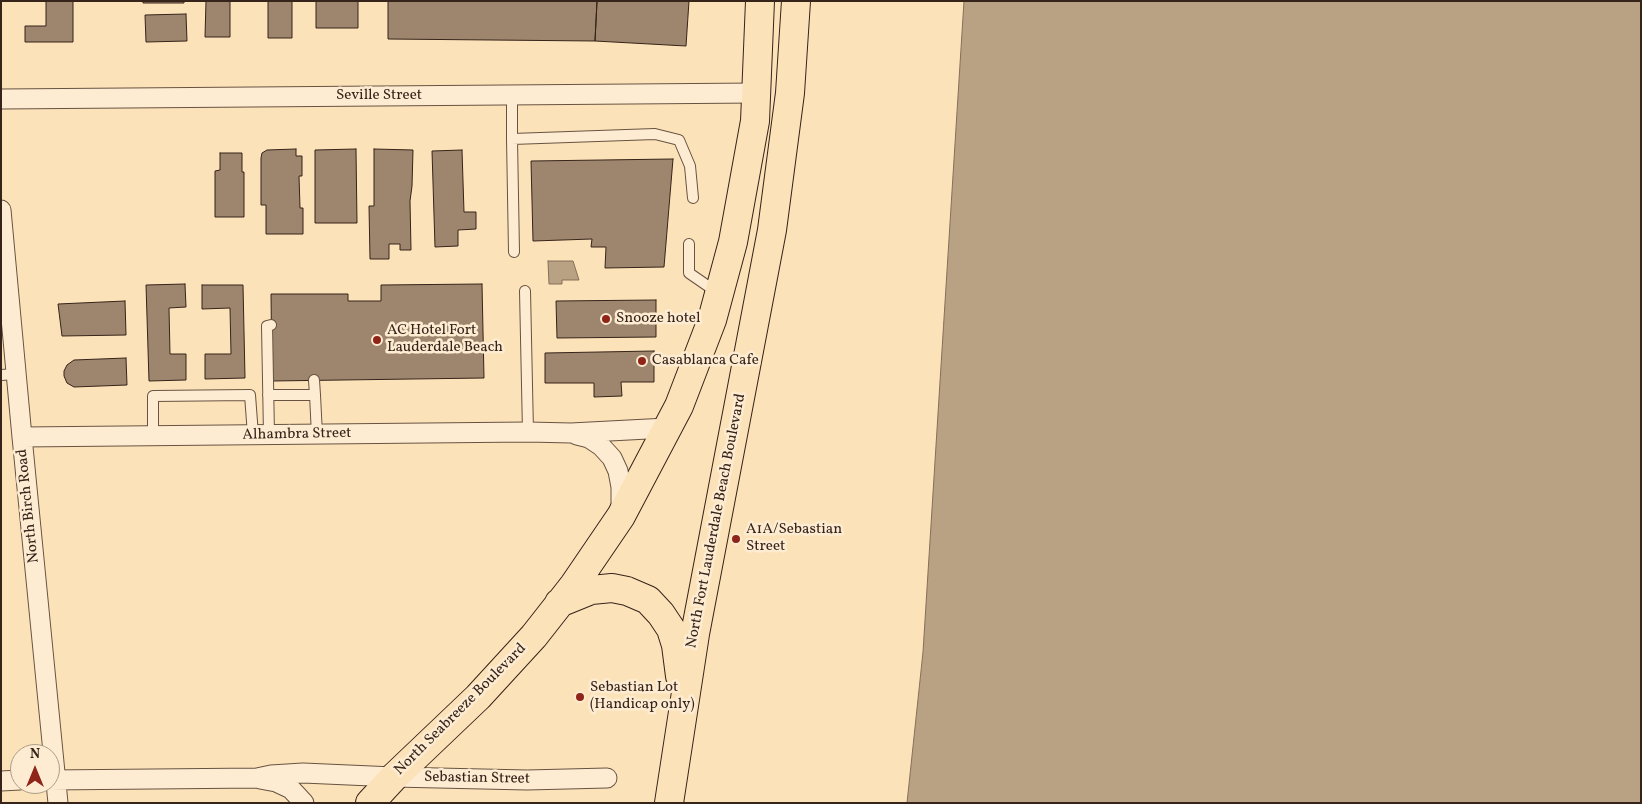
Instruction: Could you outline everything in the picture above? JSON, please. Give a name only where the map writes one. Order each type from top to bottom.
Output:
[{"type":"main road","points":[[719,293],[733,242],[755,121],[760,1]]},
{"type":"main road","name":"North Fort Lauderdale Beach Boulevard","points":[[669,803],[714,533],[772,230],[790,93],[796,1]]},
{"type":"main road","name":"North Seabreeze Boulevard","points":[[370,803],[394,777],[510,664],[574,585],[621,516],[679,406],[712,320],[719,293]]},
{"type":"main road","points":[[559,603],[591,590],[612,588],[627,591],[648,600],[671,629],[676,644],[684,705]]},
{"type":"street","name":"Seville Street","points":[[1,99],[757,93]]},
{"type":"street","name":"North Birch Road","points":[[1,210],[9,375],[22,438],[50,744]]},
{"type":"street","name":"Alhambra Street","points":[[22,438],[571,433],[667,428]]},
{"type":"street","name":"Alhambra Street","points":[[571,433],[589,438],[601,446],[612,458],[618,471],[621,487],[621,516]]},
{"type":"street","name":"Sebastian Street","points":[[60,780],[257,778],[271,775],[304,773],[527,780],[607,778]]},
{"type":"street","name":"Sebastian Street","points":[[257,778],[276,782],[291,789],[304,803]]},
{"type":"lane","points":[[512,95],[514,252]]},
{"type":"lane","points":[[512,139],[655,134],[679,140],[690,166],[693,198]]},
{"type":"lane","points":[[689,244],[689,272],[719,293]]},
{"type":"lane","points":[[525,291],[528,432]]},
{"type":"lane","points":[[261,435],[268,395],[270,355],[267,326],[271,325]]},
{"type":"lane","points":[[314,380],[316,434]]},
{"type":"lane","points":[[154,436],[154,396],[250,395],[261,435]]},
{"type":"lane","points":[[268,395],[315,395]]},
{"type":"shaded area","points":[[964,1],[1641,1],[1641,803],[907,803],[923,652]]},
{"type":"shaded area","points":[[548,261],[573,261],[579,280],[562,280],[562,284],[549,284]]},
{"type":"building","points":[[46,1],[73,1],[73,42],[25,42],[25,26],[46,26]]},
{"type":"building","points":[[143,1],[184,1],[184,3],[143,3]]},
{"type":"building","points":[[206,1],[230,1],[230,37],[205,37]]},
{"type":"building","points":[[268,1],[292,1],[292,38],[268,38]]},
{"type":"building","points":[[316,1],[358,1],[358,28],[316,28]]},
{"type":"building","points":[[388,1],[597,1],[595,41],[388,39]]},
{"type":"building","points":[[597,1],[689,1],[686,46],[595,41]]},
{"type":"building","points":[[186,14],[187,41],[146,42],[145,15]]},
{"type":"building","points":[[296,149],[296,156],[302,156],[302,176],[299,176],[300,208],[303,208],[303,234],[266,234],[266,205],[261,205],[262,153],[267,150]]},
{"type":"building","points":[[356,149],[357,223],[315,223],[315,150]]},
{"type":"building","points":[[374,149],[413,150],[410,201],[411,250],[400,250],[400,244],[389,244],[389,259],[370,259],[369,206],[374,206]]},
{"type":"building","points":[[462,150],[464,212],[476,212],[476,229],[458,230],[458,246],[435,247],[432,151]]},
{"type":"building","points":[[220,153],[242,153],[244,217],[215,217],[215,171],[220,170]]},
{"type":"building","points":[[673,159],[664,267],[605,268],[606,247],[591,247],[592,239],[533,241],[531,161]]},
{"type":"building","points":[[185,284],[186,307],[169,308],[170,354],[186,354],[186,380],[149,381],[146,285]]},
{"type":"building","name":"AC Hotel Fort Lauderdale Beach","points":[[482,284],[484,378],[272,381],[271,294],[348,294],[348,301],[381,301],[381,285]]},
{"type":"building","points":[[202,285],[243,285],[245,378],[205,379],[205,354],[231,354],[230,308],[202,309]]},
{"type":"building","name":"Snooze hotel","points":[[656,300],[656,337],[557,338],[556,301]]},
{"type":"building","points":[[125,301],[126,335],[62,336],[58,304]]},
{"type":"building","points":[[654,351],[654,382],[621,382],[622,396],[594,397],[594,383],[545,383],[545,353]]},
{"type":"building","points":[[126,358],[127,385],[74,387],[67,383],[64,376],[67,365],[74,360]]},
{"type":"place","name":"Snooze hotel","points":[[606,319]]},
{"type":"place","name":"AC Hotel Fort Lauderdale Beach","points":[[377,340]]},
{"type":"place","name":"Casablanca Cafe","points":[[642,361]]},
{"type":"place","name":"A1A/Sebastian Street","points":[[736,539]]},
{"type":"place","name":"Sebastian Lot (Handicap only)","points":[[580,697]]}]
